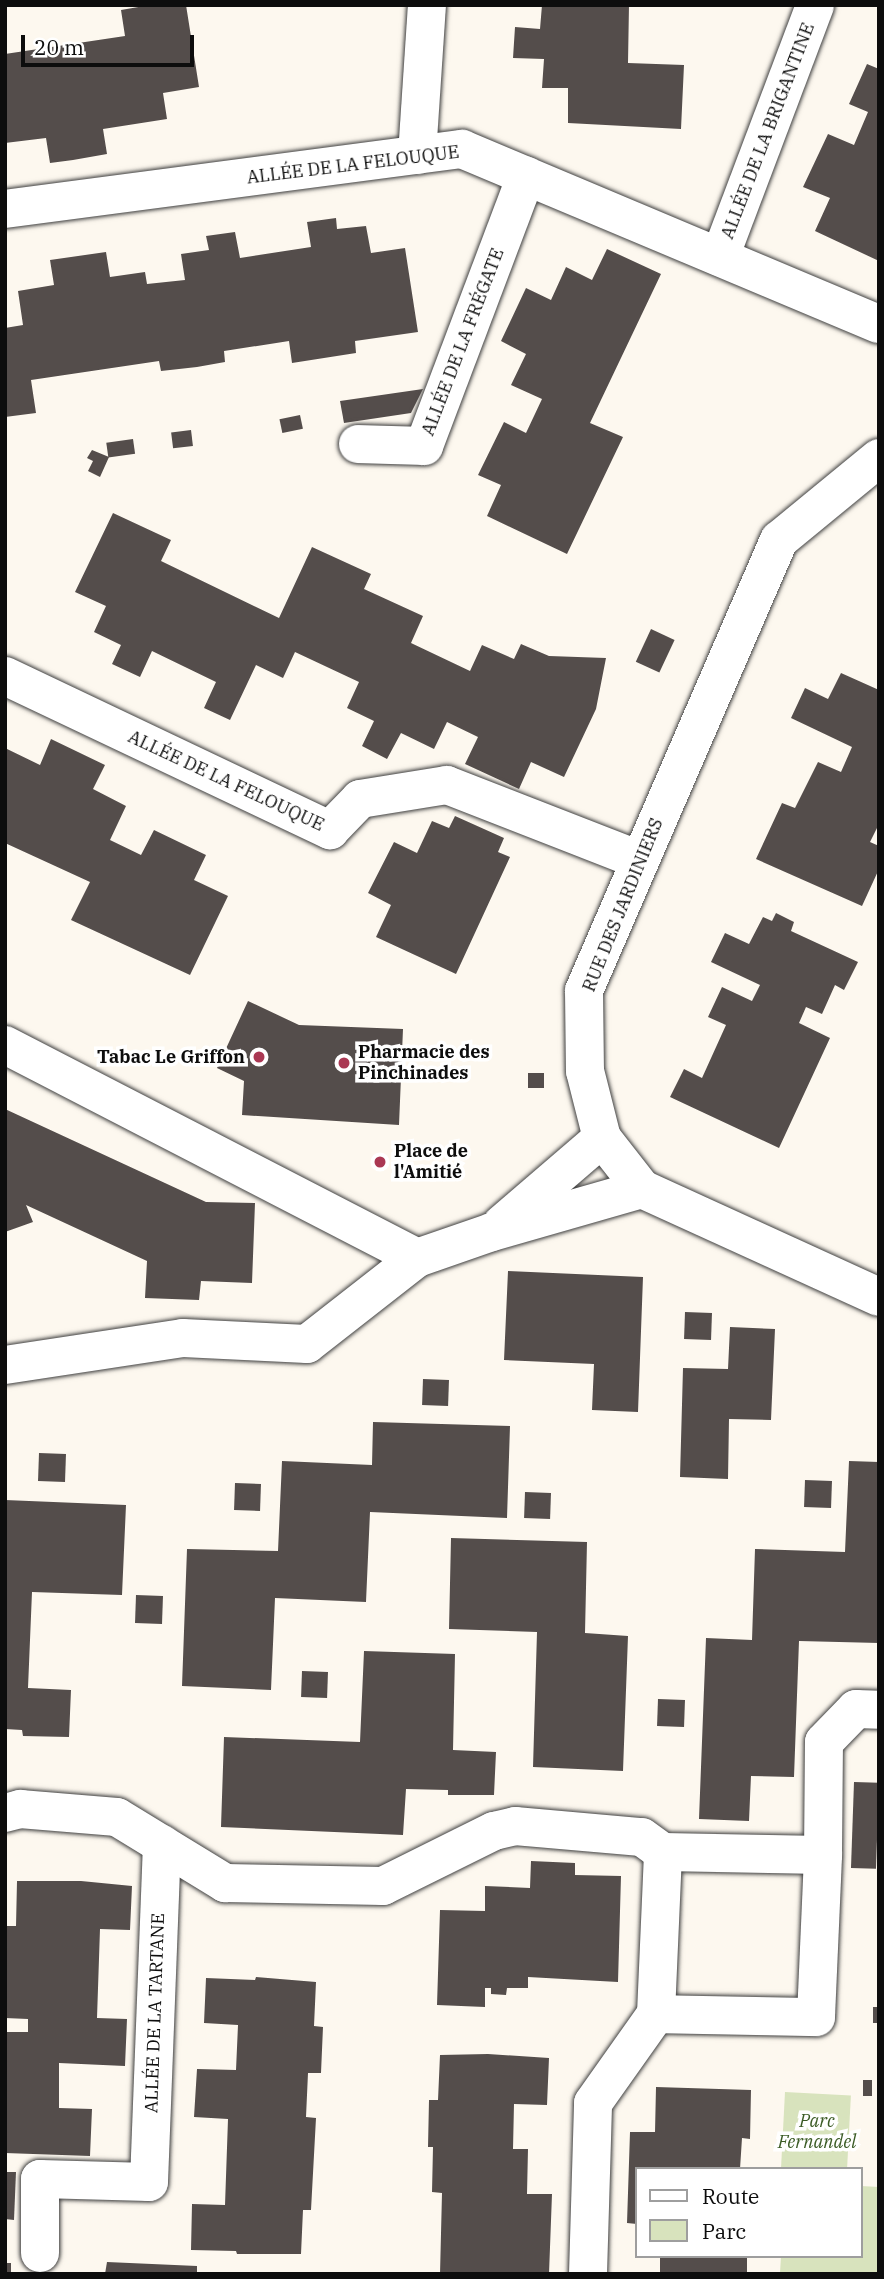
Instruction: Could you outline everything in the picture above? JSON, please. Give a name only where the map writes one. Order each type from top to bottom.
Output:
[{"type":"street","points":[[417,155],[427,5]]},
{"type":"street","name":"ALLÉE DE LA BRIGANTINE","points":[[720,257],[815,5]]},
{"type":"street","name":"ALLÉE DE LA FELOUQUE","points":[[5,209],[462,149],[879,324]]},
{"type":"street","name":"ALLÉE DE LA FRÉGATE","points":[[358,444],[424,446],[526,176]]},
{"type":"street","name":"RUE DES JARDINIERS","points":[[879,458],[779,540],[584,991],[585,1071],[602,1138],[642,1189],[879,1297]]},
{"type":"street","name":"ALLÉE DE LA FELOUQUE","points":[[5,676],[330,830],[360,799],[447,785],[639,860]]},
{"type":"street","points":[[5,1045],[417,1258]]},
{"type":"street","points":[[492,1232],[602,1138]]},
{"type":"street","points":[[5,1365],[183,1338],[307,1344],[417,1258],[492,1232],[642,1189]]},
{"type":"street","points":[[656,2014],[816,2017],[824,1742],[856,1710],[879,1710]]},
{"type":"street","points":[[5,1813],[20,1809],[117,1817],[225,1883],[383,1886],[494,1831],[515,1826],[642,1837],[663,1852],[822,1855]]},
{"type":"street","name":"ALLÉE DE LA TARTANE","points":[[40,2253],[40,2179],[149,2182],[162,1844]]},
{"type":"street","points":[[588,2274],[593,2103],[656,2014],[663,1852]]},
{"type":"green space","name":"Parc Fernandel","points":[[785,2092],[851,2095],[847,2167],[781,2167]]},
{"type":"green space","name":"Parc Fernandel","points":[[863,2186],[879,2187],[879,2274],[780,2273],[781,2258],[863,2258]]},
{"type":"building","points":[[150,5],[186,5],[199,87],[163,93],[167,119],[103,129],[107,154],[73,160],[50,163],[46,138],[5,143],[5,54],[125,36],[121,10]]},
{"type":"building","points":[[542,5],[629,5],[628,63],[684,65],[681,129],[568,123],[568,88],[542,88],[544,59],[513,58],[515,27],[540,29]]},
{"type":"building","points":[[867,64],[879,69],[879,261],[815,231],[830,198],[803,187],[828,134],[854,145],[868,112],[849,104]]},
{"type":"building","points":[[336,218],[337,229],[366,226],[371,253],[405,248],[418,332],[355,341],[356,353],[292,363],[289,341],[224,351],[225,362],[197,367],[161,371],[159,361],[31,380],[36,413],[5,417],[5,328],[23,325],[18,291],[54,285],[50,260],[106,252],[110,277],[145,272],[147,284],[185,280],[181,254],[209,250],[206,236],[235,232],[240,258],[311,247],[307,222]]},
{"type":"building","points":[[607,249],[661,274],[590,423],[623,437],[567,554],[487,516],[501,485],[478,475],[504,422],[526,433],[542,399],[511,385],[526,354],[501,341],[526,288],[551,300],[566,267],[592,280]]},
{"type":"building","points":[[423,389],[411,413],[344,423],[340,401]]},
{"type":"building","points":[[300,415],[303,429],[282,433],[279,419]]},
{"type":"building","points":[[191,430],[193,446],[173,448],[171,432]]},
{"type":"building","points":[[133,439],[135,454],[108,458],[106,443]]},
{"type":"building","points":[[92,450],[109,457],[100,477],[88,471],[93,461],[87,458]]},
{"type":"building","points":[[113,513],[171,540],[161,561],[279,618],[312,547],[371,574],[364,589],[423,616],[411,643],[470,671],[482,645],[514,659],[521,644],[549,656],[606,658],[596,709],[564,777],[531,762],[519,789],[465,764],[478,737],[447,722],[434,749],[401,733],[387,759],[362,746],[374,721],[347,708],[359,682],[295,652],[283,678],[256,665],[230,720],[204,708],[216,682],[152,651],[140,677],[112,664],[121,645],[94,632],[106,606],[75,592]]},
{"type":"building","points":[[651,629],[675,640],[659,673],[636,662]]},
{"type":"building","points":[[841,673],[879,690],[879,824],[870,842],[879,846],[879,869],[862,906],[756,859],[782,803],[795,808],[818,762],[841,772],[852,747],[791,718],[805,688],[828,699]]},
{"type":"building","points":[[51,739],[105,765],[93,789],[126,806],[110,840],[141,855],[154,830],[206,855],[194,880],[228,896],[190,975],[71,920],[90,882],[5,843],[5,748],[40,765]]},
{"type":"building","points":[[455,816],[504,838],[498,852],[510,857],[456,974],[376,937],[391,905],[368,893],[394,842],[417,853],[432,821],[449,828]]},
{"type":"building","points":[[776,913],[794,922],[791,931],[858,962],[844,990],[835,985],[822,1014],[806,1007],[799,1023],[830,1038],[779,1148],[670,1097],[684,1069],[702,1078],[726,1025],[708,1017],[722,987],[752,1001],[760,985],[711,962],[725,933],[749,944],[763,917],[772,921]]},
{"type":"building","points":[[248,1001],[299,1025],[403,1029],[399,1125],[242,1115],[244,1081],[217,1068]]},
{"type":"building","points":[[528,1073],[544,1073],[544,1088],[528,1088]]},
{"type":"building","points":[[5,1109],[206,1202],[255,1203],[252,1283],[201,1281],[199,1300],[145,1298],[147,1261],[26,1205],[33,1222],[5,1232]]},
{"type":"building","points":[[508,1271],[643,1277],[638,1412],[592,1410],[594,1364],[504,1360]]},
{"type":"building","points":[[685,1312],[712,1313],[711,1340],[684,1339]]},
{"type":"building","points":[[730,1327],[775,1329],[771,1420],[729,1419],[728,1479],[680,1477],[683,1368],[728,1369]]},
{"type":"building","points":[[423,1379],[449,1380],[448,1406],[422,1405]]},
{"type":"building","points":[[373,1422],[510,1426],[507,1518],[370,1512],[366,1602],[275,1598],[271,1690],[182,1686],[187,1549],[278,1551],[282,1461],[372,1465]]},
{"type":"building","points":[[39,1453],[66,1454],[65,1482],[38,1481]]},
{"type":"building","points":[[849,1461],[879,1462],[879,1643],[799,1641],[794,1777],[751,1776],[749,1821],[699,1819],[706,1638],[752,1640],[755,1549],[845,1552]]},
{"type":"building","points":[[805,1480],[832,1481],[831,1508],[804,1507]]},
{"type":"building","points":[[235,1483],[261,1484],[260,1511],[234,1510]]},
{"type":"building","points":[[525,1492],[551,1493],[550,1519],[524,1518]]},
{"type":"building","points":[[5,1500],[126,1505],[122,1595],[32,1592],[28,1688],[71,1690],[69,1737],[23,1736],[22,1730],[5,1729]]},
{"type":"building","points":[[451,1538],[587,1542],[585,1633],[628,1636],[623,1771],[533,1767],[537,1632],[449,1629]]},
{"type":"building","points":[[136,1595],[163,1596],[162,1624],[135,1623]]},
{"type":"building","points":[[364,1651],[455,1654],[453,1750],[496,1752],[494,1795],[448,1795],[448,1790],[406,1789],[403,1835],[221,1827],[224,1737],[360,1742]]},
{"type":"building","points":[[302,1671],[328,1672],[327,1698],[301,1697]]},
{"type":"building","points":[[658,1699],[685,1700],[684,1727],[657,1726]]},
{"type":"building","points":[[854,1782],[879,1783],[876,1869],[851,1868]]},
{"type":"building","points":[[531,1861],[575,1863],[575,1875],[621,1876],[618,1982],[528,1977],[528,1988],[507,1988],[506,1995],[491,1994],[491,1988],[485,1988],[485,2007],[437,2005],[440,1910],[485,1911],[485,1886],[530,1888]]},
{"type":"building","points":[[17,1881],[81,1881],[132,1886],[130,1930],[100,1929],[97,2018],[127,2019],[125,2066],[59,2063],[59,2108],[92,2109],[90,2156],[5,2153],[5,2032],[28,2032],[28,2019],[5,2018],[6,1926],[16,1926]]},
{"type":"building","points":[[256,1977],[316,1982],[314,2026],[323,2027],[321,2073],[308,2073],[306,2117],[316,2118],[311,2210],[303,2210],[301,2254],[237,2254],[236,2251],[191,2250],[192,2204],[225,2205],[228,2119],[194,2117],[197,2069],[236,2070],[238,2025],[204,2023],[206,1978],[255,1980]]},
{"type":"building","points":[[873,2007],[879,2007],[879,2023],[873,2023]]},
{"type":"building","points":[[488,2054],[549,2058],[547,2105],[514,2104],[513,2149],[528,2149],[527,2194],[552,2194],[549,2274],[440,2274],[442,2193],[432,2192],[433,2147],[428,2147],[429,2100],[438,2100],[440,2055]]},
{"type":"building","points":[[863,2080],[872,2080],[872,2096],[863,2096]]},
{"type":"building","points":[[656,2087],[751,2090],[750,2139],[742,2138],[740,2167],[636,2167],[636,2224],[627,2223],[630,2132],[655,2132]]},
{"type":"building","points":[[5,2172],[16,2172],[14,2220],[5,2219]]},
{"type":"building","points":[[660,2258],[747,2258],[747,2274],[660,2274]]},
{"type":"building","points":[[107,2262],[197,2266],[197,2274],[105,2274]]},
{"type":"building","points":[[5,2263],[11,2263],[11,2274],[5,2274]]},
{"type":"place","name":"Tabac Le Griffon","points":[[259,1057]]},
{"type":"place","name":"Pharmacie des Pinchinades","points":[[344,1063]]},
{"type":"place","name":"Place de l'Amitié","points":[[380,1162]]}]
